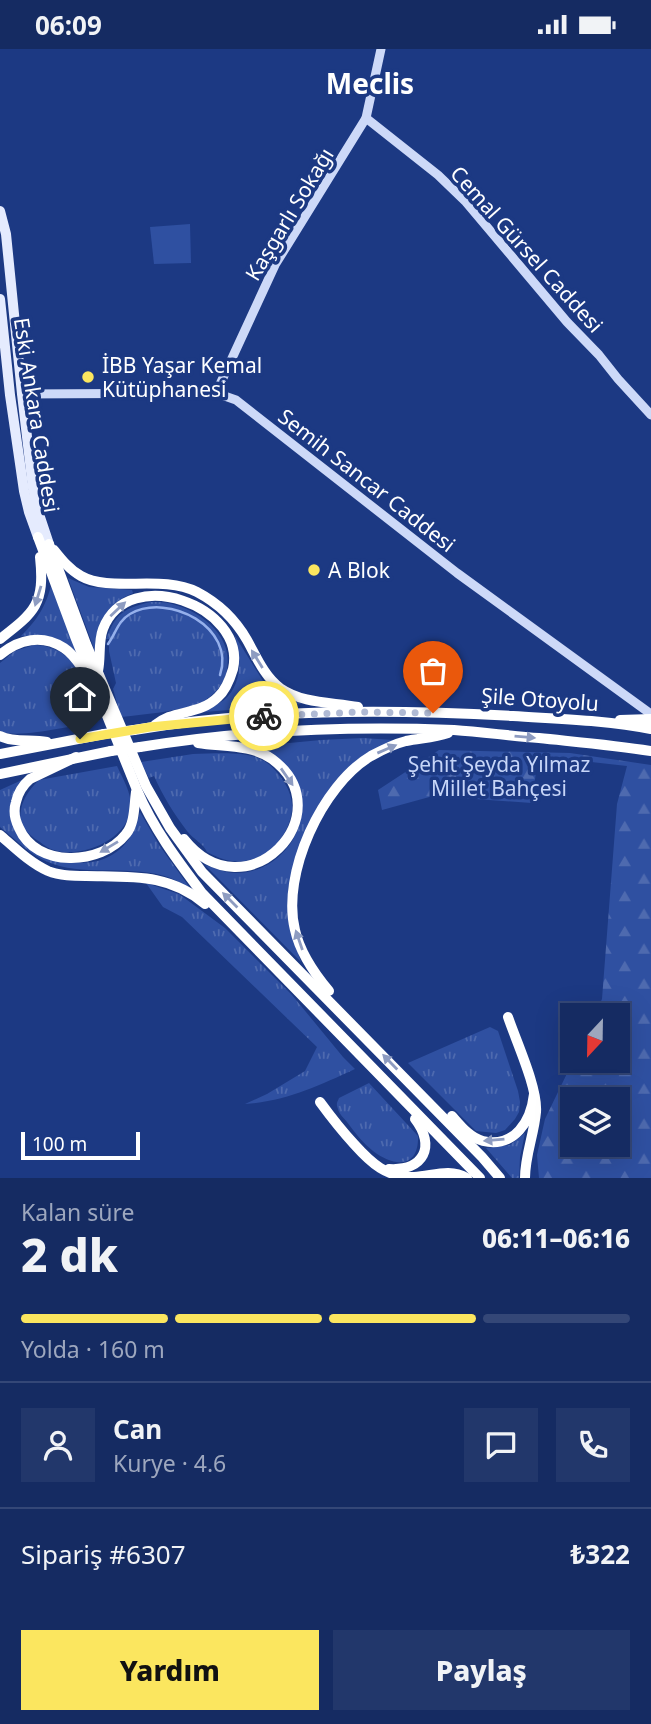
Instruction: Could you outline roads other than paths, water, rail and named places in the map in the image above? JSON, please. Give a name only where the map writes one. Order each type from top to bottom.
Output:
[{"type":"highway","points":[[0,639],[27,618],[41,595],[43,577],[38,537]]},
{"type":"highway","points":[[38,537],[62,604],[146,786],[184,848],[202,872],[500,1178]]},
{"type":"highway","points":[[49,544],[136,790],[145,810],[175,858],[202,893],[480,1178]]},
{"type":"highway","points":[[49,544],[66,564],[82,577],[112,583],[151,582],[178,586],[210,600],[228,614],[246,638],[259,664],[279,687],[301,698],[321,703],[341,703],[381,711]]},
{"type":"highway","points":[[95,676],[102,631],[116,608],[128,601],[144,596],[171,597],[199,608],[220,625],[233,646],[235,661],[225,688],[217,698],[194,712],[167,717],[150,727]]},
{"type":"highway","points":[[0,655],[28,640],[48,641],[64,648],[95,676]]},
{"type":"highway","name":"Şile Otoyolu","points":[[57,743],[150,727],[264,716],[381,711],[586,720],[651,729]]},
{"type":"highway","points":[[586,720],[651,717]]},
{"type":"highway","name":"Şile Otoyolu","points":[[182,740],[320,730],[457,730],[651,751]]},
{"type":"highway","points":[[347,1018],[305,958],[295,930],[292,906],[294,881],[309,835],[320,811],[354,767],[388,747],[457,730]]},
{"type":"highway","points":[[0,736],[20,741],[31,739],[57,743]]},
{"type":"highway","points":[[0,774],[76,757],[182,740],[258,752],[271,759],[285,772],[295,788],[296,819],[291,834],[281,848],[256,864],[240,867],[212,862],[200,854],[161,813]]},
{"type":"highway","points":[[0,754],[57,743]]},
{"type":"highway","points":[[76,757],[30,779],[19,793],[15,818],[20,832],[28,843],[41,852],[75,858],[89,856],[113,846],[127,834],[132,821],[136,790]]},
{"type":"highway","points":[[0,835],[31,861],[50,872],[69,876],[155,879],[172,884],[198,898],[240,932]]},
{"type":"highway","points":[[508,1017],[536,1104],[525,1178]]},
{"type":"highway","points":[[411,1084],[482,1141],[505,1139],[519,1131],[533,1107],[534,1094]]},
{"type":"highway","points":[[371,1163],[390,1169],[412,1167],[419,1160],[426,1143],[422,1128],[396,1091]]},
{"type":"highway","points":[[320,1102],[371,1163],[385,1172],[415,1177],[450,1172],[467,1178]]},
{"type":"main road","name":"Eski Ankara Caddesi","points":[[0,211],[6,234],[33,488],[49,544]]},
{"type":"main road","name":"Eski Ankara Caddesi","points":[[0,299],[5,395],[25,496],[38,537]]},
{"type":"street","name":"Kaşgarlı Sokağı","points":[[216,393],[275,265],[366,118],[381,49]]},
{"type":"street","name":"Cemal Gürsel Caddesi","points":[[366,118],[438,175],[466,202],[567,322],[651,415]]},
{"type":"street","name":"Semih Sancar Caddesi","points":[[22,394],[216,393],[236,400],[457,573],[651,717]]},
{"type":"waterway","points":[[108,644],[120,624],[130,614],[146,608],[180,611],[209,629],[218,643],[222,658],[220,675]]},
{"type":"place","name":"İBB Yaşar Kemal Kütüphanesi","points":[[88,377]]},
{"type":"place","name":"A Blok","points":[[314,570]]},
{"type":"district","name":"Meclis","points":[[370,83]]},
{"type":"park label","name":"Şehit Şeyda Yılmaz Millet Bahçesi","points":[[499,776]]}]
